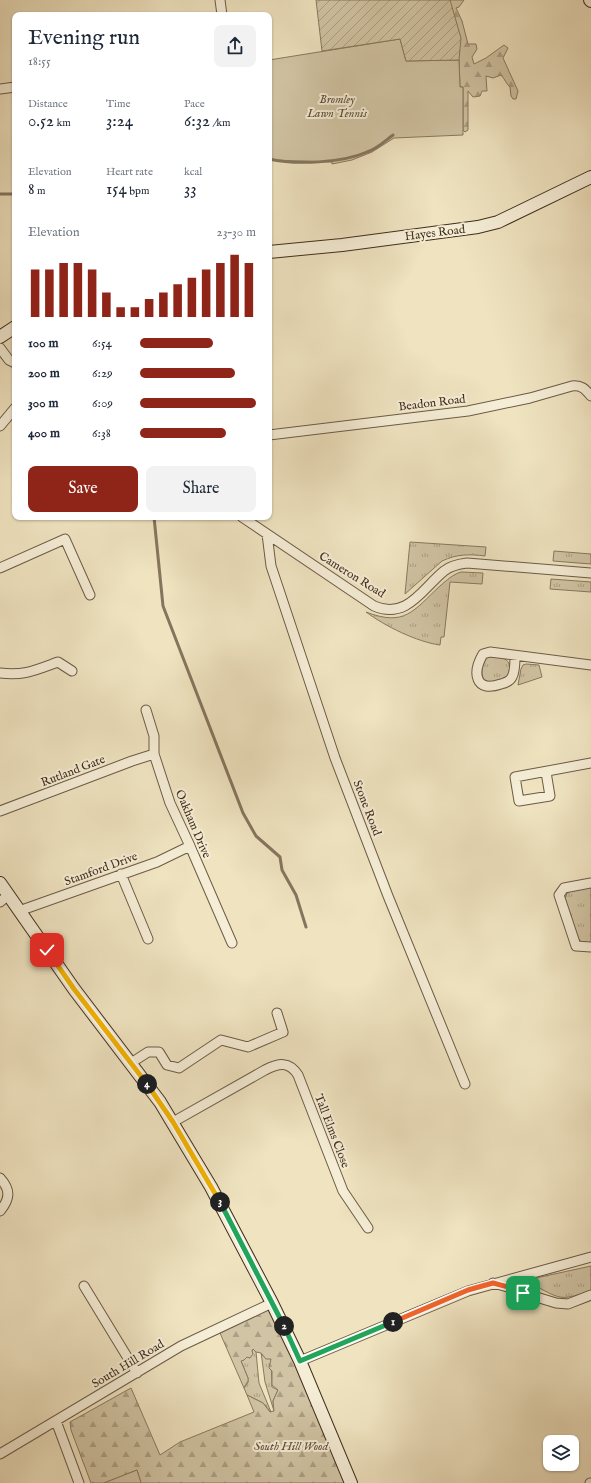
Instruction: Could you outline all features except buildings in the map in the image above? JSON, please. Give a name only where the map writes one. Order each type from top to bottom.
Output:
[{"type":"main road","name":"Hayes Road","points":[[272,252],[342,245],[478,227],[498,222],[591,177]]},
{"type":"main road","points":[[0,337],[12,329]]},
{"type":"main road","points":[[0,883],[4,899],[19,911],[74,989],[131,1063],[173,1122],[211,1187],[272,1303],[300,1361],[351,1483]]},
{"type":"street","points":[[220,0],[222,12]]},
{"type":"street","points":[[0,89],[12,87]]},
{"type":"street","points":[[0,348],[9,360],[12,362]]},
{"type":"street","name":"Beadon Road","points":[[272,435],[468,411],[530,398],[579,385],[585,388],[591,396]]},
{"type":"street","points":[[0,426],[12,412]]},
{"type":"street","name":"Cameron Road","points":[[246,520],[374,606],[386,610],[394,610],[413,601],[445,570],[455,565],[467,563],[591,573]]},
{"type":"street","name":"Stone Road","points":[[267,534],[271,566],[335,758],[388,896],[465,1084]]},
{"type":"street","points":[[0,568],[65,539],[90,595]]},
{"type":"street","points":[[516,656],[513,675],[510,680],[492,687],[485,687],[479,682],[477,675],[479,661],[483,654],[490,652],[591,665]]},
{"type":"street","points":[[0,673],[28,673],[58,662],[72,671]]},
{"type":"street","name":"Oakham Drive","points":[[146,710],[154,736],[154,754],[170,803],[232,944]]},
{"type":"street","name":"Rutland Gate","points":[[0,811],[154,754]]},
{"type":"street","points":[[546,772],[591,763]]},
{"type":"street","name":"Stamford Drive","points":[[19,911],[157,862],[190,846]]},
{"type":"street","points":[[121,874],[148,939]]},
{"type":"street","points":[[591,883],[564,888],[559,895],[576,946],[591,947]]},
{"type":"street","points":[[131,1063],[148,1052],[159,1052],[167,1065],[179,1068],[221,1040],[248,1047],[282,1032],[277,1013]]},
{"type":"street","name":"Tall Elms Close","points":[[173,1122],[270,1067],[284,1064],[289,1065],[294,1068],[298,1075],[343,1190],[368,1228]]},
{"type":"street","points":[[0,1178],[5,1183],[8,1192],[8,1200],[0,1211]]},
{"type":"street","points":[[300,1361],[468,1290],[591,1257]]},
{"type":"street","points":[[493,1283],[556,1303],[568,1304],[591,1296]]},
{"type":"street","points":[[84,1286],[136,1373]]},
{"type":"street","name":"South Hill Road","points":[[0,1454],[181,1346],[272,1303]]},
{"type":"street","points":[[56,1421],[78,1483]]},
{"type":"green space","points":[[316,0],[450,0],[461,38],[459,60],[406,61],[400,39],[322,51]]},
{"type":"green space","points":[[441,0],[464,0],[459,7],[456,8],[462,21],[468,44],[476,44],[477,49],[472,57],[474,64],[486,58],[504,45],[508,48],[503,58],[518,91],[516,99],[513,99],[511,96],[510,87],[501,75],[493,78],[486,76],[487,91],[482,91],[480,96],[473,97],[468,91],[468,130],[465,132],[463,130],[463,87],[460,87],[459,60]]},
{"type":"green space","name":"Bromley Lawn Tennis","points":[[400,39],[406,61],[459,60],[460,87],[463,87],[463,135],[394,138],[372,152],[352,160],[332,164],[332,162],[272,160],[272,60]]},
{"type":"green space","points":[[410,542],[486,547],[485,556],[463,555],[442,561],[405,594]]},
{"type":"green space","points":[[554,551],[591,554],[591,564],[553,561]]},
{"type":"green space","points":[[461,572],[483,573],[482,584],[450,582],[444,637],[441,637],[440,645],[421,641],[402,633],[382,623],[366,612],[390,618],[408,614],[423,603],[447,580]]},
{"type":"green space","points":[[551,579],[591,582],[591,592],[550,589]]},
{"type":"green space","points":[[488,657],[503,658],[509,663],[510,667],[507,677],[492,683],[484,680],[482,668]]},
{"type":"green space","points":[[523,665],[539,665],[542,677],[518,685],[521,669]]},
{"type":"green space","points":[[591,887],[591,943],[589,943],[581,941],[576,937],[565,898],[567,893],[572,890]]},
{"type":"green space","points":[[591,1266],[591,1290],[575,1296],[558,1296],[536,1286],[536,1278]]},
{"type":"green space","name":"South Hill Wood","points":[[271,1308],[346,1483],[141,1483],[137,1470],[104,1483],[91,1483],[71,1430],[70,1422],[131,1388],[160,1455],[180,1442],[254,1412],[247,1395],[263,1403],[270,1412],[274,1411],[273,1401],[278,1390],[272,1385],[272,1371],[269,1368],[271,1359],[266,1359],[261,1353],[256,1352],[253,1349],[253,1354],[250,1358],[247,1357],[241,1361],[248,1378],[248,1382],[244,1388],[220,1333]]},
{"type":"green space","points":[[253,1349],[256,1352],[259,1383],[271,1412],[263,1403],[247,1395],[244,1388],[248,1382],[248,1378],[241,1361],[244,1360],[246,1356],[250,1358]]},
{"type":"green space","points":[[261,1352],[262,1355],[271,1359],[272,1387],[278,1390],[273,1401],[274,1411],[265,1382]]},
{"type":"green space","points":[[137,1470],[141,1483],[104,1483]]},
{"type":"waterway","points":[[272,160],[292,162],[319,162],[345,159],[371,151],[393,135]]},
{"type":"waterway","points":[[0,194],[12,194]]},
{"type":"waterway","points":[[154,520],[163,606],[243,813],[256,836],[280,857],[282,870],[296,895],[306,927]]},
{"type":"route","points":[[47,950],[74,989],[160,1102],[173,1122],[216,1194],[300,1361],[468,1290],[493,1283],[512,1288],[523,1293]]}]
